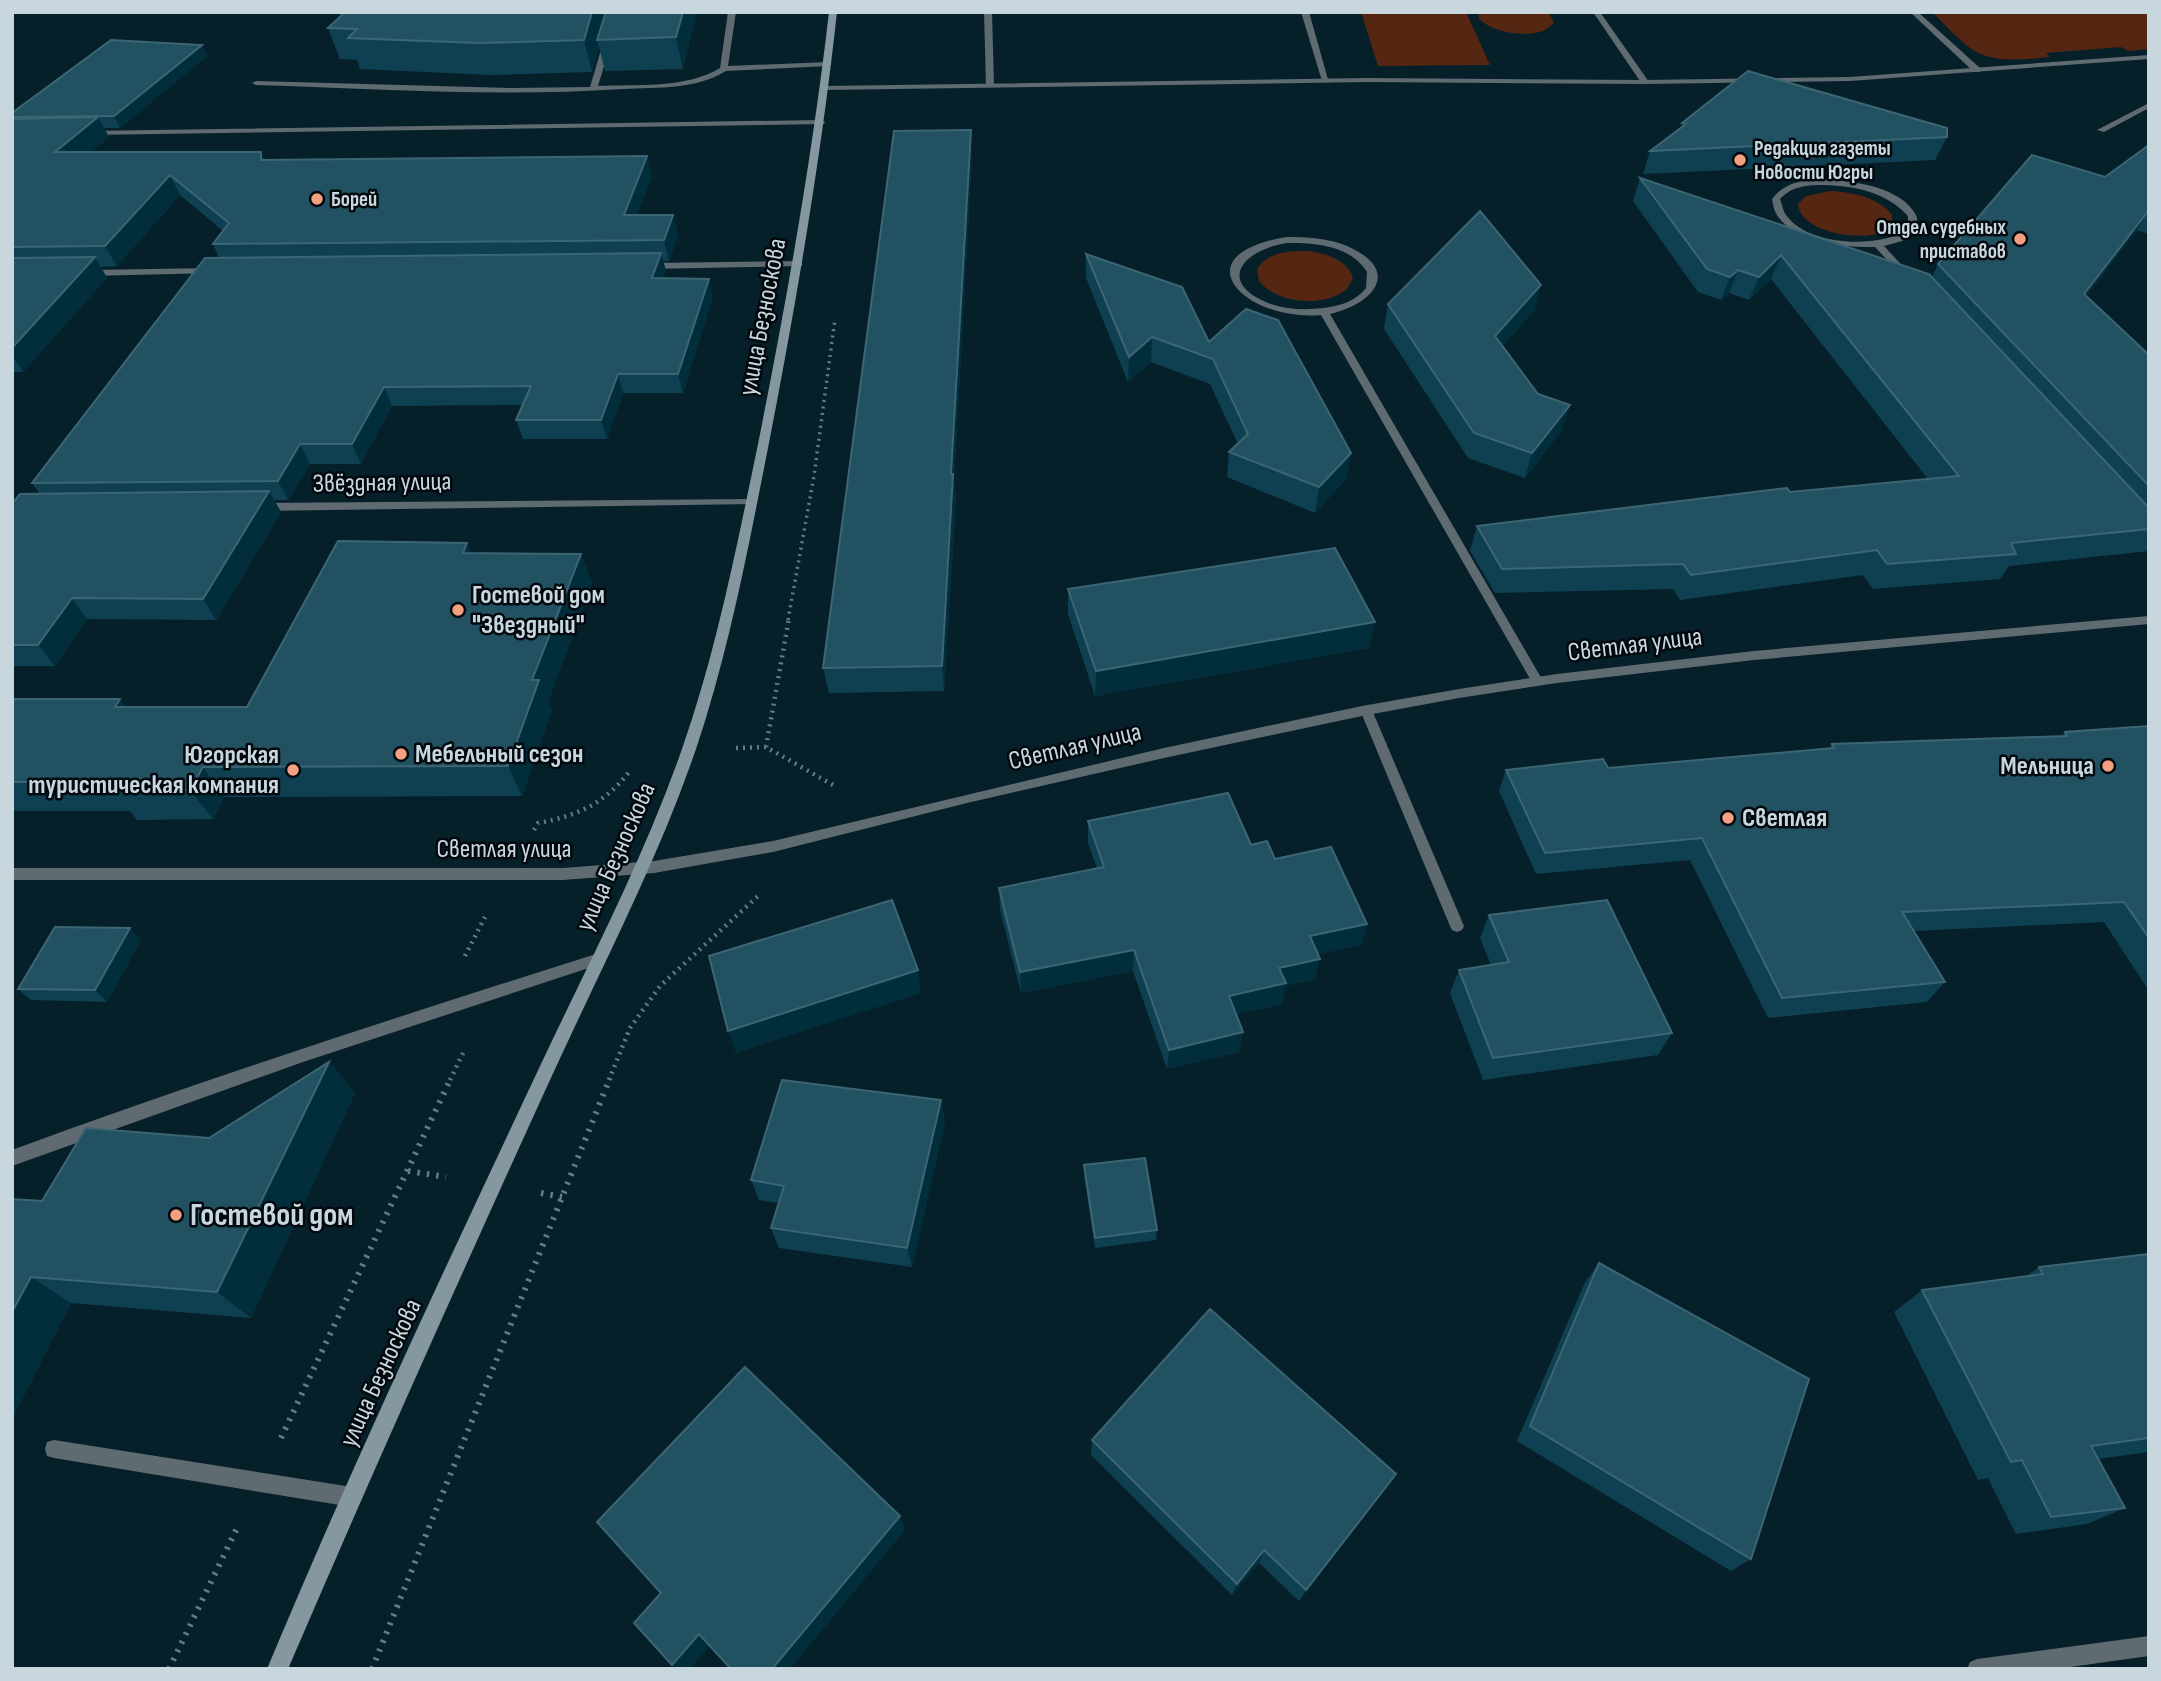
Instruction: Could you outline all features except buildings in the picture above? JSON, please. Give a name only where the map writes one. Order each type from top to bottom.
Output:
[{"type":"main road","name":"улица Безноскова","points":[[277,1669],[352,1497],[641,869],[689,749],[722,641],[799,264],[821,122],[833,12]]},
{"type":"street","points":[[724,69],[732,12]]},
{"type":"street","points":[[988,12],[990,85]]},
{"type":"street","points":[[1305,12],[1326,81]]},
{"type":"street","points":[[1596,12],[1645,82]]},
{"type":"street","points":[[1913,12],[1977,70]]},
{"type":"street","points":[[593,89],[610,32]]},
{"type":"street","points":[[825,88],[1326,81],[1645,82],[1850,79],[2149,57]]},
{"type":"street","points":[[256,83],[512,90],[593,89],[689,83],[709,78],[724,69],[828,64]]},
{"type":"street","points":[[2101,130],[2149,105]]},
{"type":"street","points":[[81,133],[821,122]]},
{"type":"street","points":[[1878,245],[1903,239],[1913,231],[1914,221],[1903,205],[1878,192],[1845,183],[1814,182],[1788,188],[1776,199],[1777,209],[1785,220],[1810,234],[1844,244],[1878,245],[1916,286]]},
{"type":"street","points":[[1309,240],[1350,251],[1369,267],[1373,284],[1366,296],[1352,304],[1324,311],[1286,310],[1255,299],[1237,283],[1234,271],[1236,265],[1250,251],[1276,241],[1309,240]]},
{"type":"street","points":[[635,266],[799,264]]},
{"type":"street","points":[[81,273],[220,271]]},
{"type":"street","points":[[1324,311],[1537,681]]},
{"type":"street","name":"Звёздная улица","points":[[248,507],[751,502]]},
{"type":"street","name":"Светлая улица","points":[[12,874],[509,874],[641,869],[710,859],[1151,754],[1366,710],[1537,681],[1704,661],[2149,620]]},
{"type":"street","points":[[1366,710],[1457,926]]},
{"type":"street","points":[[12,1158],[178,1096],[597,960]]},
{"type":"street","points":[[54,1449],[352,1497]]},
{"type":"street","points":[[1977,1669],[2149,1646]]},
{"type":"path","points":[[766,747],[814,476],[836,314]]},
{"type":"path","points":[[169,1669],[463,1055],[472,1016],[465,954],[538,823],[571,818],[592,809],[621,784],[641,751],[766,747],[835,786]]},
{"type":"path","points":[[372,1669],[630,1028],[645,1004],[667,978],[764,892]]},
{"type":"shaded area","points":[[1361,12],[1466,12],[1490,65],[1378,66]]},
{"type":"shaded area","points":[[1479,12],[1548,12],[1554,22],[1539,32],[1517,34],[1486,24],[1479,19]]},
{"type":"shaded area","points":[[1932,12],[2149,12],[2149,49],[2128,51],[2121,47],[2046,53],[2050,57],[2001,59],[1982,54],[1967,46]]},
{"type":"shaded area","points":[[1830,191],[1856,194],[1880,204],[1892,215],[1892,226],[1883,232],[1855,236],[1839,234],[1811,223],[1802,214],[1798,204],[1806,196]]},
{"type":"shaded area","points":[[1309,251],[1329,256],[1346,266],[1353,278],[1347,289],[1326,299],[1301,301],[1277,295],[1259,281],[1257,269],[1273,255]]},
{"type":"place","name":"Редакция газеты Новости Югры","points":[[1740,160]]},
{"type":"place","name":"Борей","points":[[317,199]]},
{"type":"place","name":"Отдел судебных приставов","points":[[2020,239]]},
{"type":"place","name":"Гостевой дом \"Звездный\"","points":[[458,610]]},
{"type":"place","name":"Мебельный сезон","points":[[401,754]]},
{"type":"place","name":"Мельница","points":[[2108,766]]},
{"type":"place","name":"Югорская туристическая компания","points":[[293,770]]},
{"type":"place","name":"Светлая","points":[[1728,818]]},
{"type":"place","name":"Гостевой дом","points":[[176,1215]]}]
